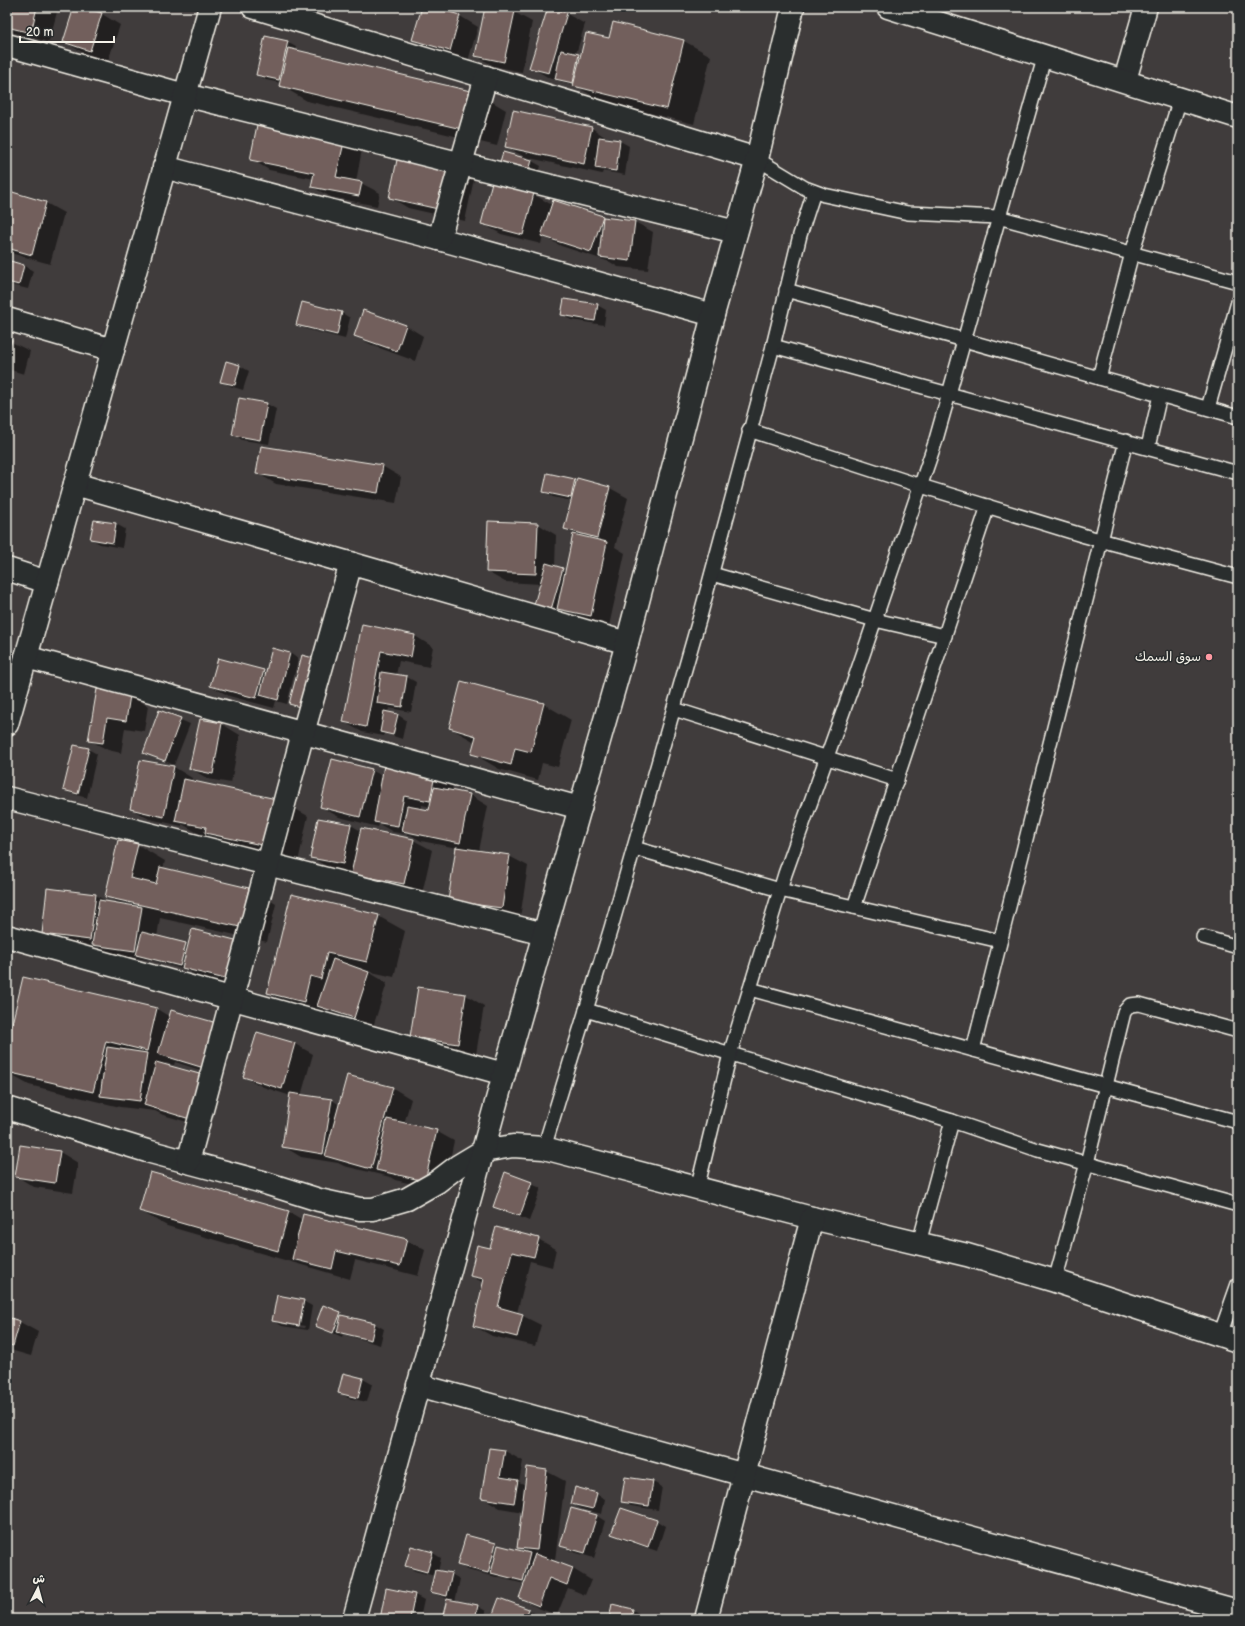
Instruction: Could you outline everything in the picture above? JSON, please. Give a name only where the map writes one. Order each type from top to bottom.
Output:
[{"type":"street","points":[[7,724],[210,7]]},
{"type":"street","points":[[253,7],[757,159]]},
{"type":"street","points":[[354,1619],[504,1074],[627,643],[713,315],[757,159],[793,7]]},
{"type":"street","points":[[888,7],[1125,80],[1238,117]]},
{"type":"street","points":[[1125,80],[1146,7]]},
{"type":"street","points":[[7,46],[185,94],[736,232]]},
{"type":"street","points":[[439,239],[486,77]]},
{"type":"street","points":[[164,168],[439,239],[713,315]]},
{"type":"street","points":[[7,319],[113,350]]},
{"type":"street","points":[[75,484],[627,643]]},
{"type":"street","points":[[188,1162],[303,733],[351,563]]},
{"type":"street","points":[[7,570],[47,582]]},
{"type":"street","points":[[26,657],[580,808]]},
{"type":"street","points":[[7,798],[544,934]]},
{"type":"street","points":[[7,936],[504,1074]]},
{"type":"street","points":[[7,1108],[147,1151],[319,1200],[360,1209],[373,1209],[407,1199],[437,1182],[458,1166],[483,1151],[513,1146],[544,1148],[697,1189],[919,1243],[1054,1281],[1229,1338]]},
{"type":"street","points":[[706,1619],[812,1218]]},
{"type":"street","points":[[418,1385],[1238,1611]]},
{"type":"lane","points":[[697,1189],[730,1054],[780,890],[921,486],[964,341],[1044,55]]},
{"type":"lane","points":[[1099,378],[1132,254],[1180,99]]},
{"type":"lane","points":[[757,159],[814,192],[908,213],[998,217],[1238,282]]},
{"type":"lane","points":[[544,1148],[674,709],[773,346],[800,235],[814,192]]},
{"type":"lane","points":[[786,290],[1238,417]]},
{"type":"lane","points":[[1208,408],[1238,302]]},
{"type":"lane","points":[[773,346],[1148,447],[1238,473]]},
{"type":"lane","points":[[1148,447],[1160,395]]},
{"type":"lane","points":[[749,430],[921,486],[1101,540],[1238,577]]},
{"type":"lane","points":[[972,1050],[1126,441]]},
{"type":"lane","points":[[854,907],[988,506]]},
{"type":"lane","points":[[712,574],[875,620],[945,636]]},
{"type":"lane","points":[[674,709],[897,780]]},
{"type":"lane","points":[[634,848],[780,890],[1000,941]]},
{"type":"lane","points":[[1203,937],[1238,947]]},
{"type":"lane","points":[[750,989],[1238,1122]]},
{"type":"lane","points":[[1054,1281],[1087,1163],[1124,1012],[1130,1005],[1139,1004],[1238,1031]]},
{"type":"lane","points":[[586,1010],[952,1121],[1038,1150],[1238,1204]]},
{"type":"lane","points":[[919,1243],[952,1121]]},
{"type":"lane","points":[[1229,1338],[1238,1284]]},
{"type":"building","points":[[7,7],[37,7],[31,33],[7,27]]},
{"type":"building","points":[[74,7],[82,7],[102,13],[90,51],[63,42]]},
{"type":"building","points":[[422,7],[431,7],[460,15],[450,51],[412,40]]},
{"type":"building","points":[[485,7],[498,7],[515,11],[504,62],[475,56]]},
{"type":"building","points":[[548,7],[567,13],[549,73],[529,68]]},
{"type":"building","points":[[613,22],[684,40],[667,109],[573,86],[586,33],[609,38]]},
{"type":"building","points":[[265,36],[288,41],[279,80],[256,75]]},
{"type":"building","points":[[288,48],[479,93],[470,131],[279,86]]},
{"type":"building","points":[[561,50],[579,54],[573,83],[555,79]]},
{"type":"building","points":[[513,110],[592,127],[584,164],[505,147]]},
{"type":"building","points":[[258,120],[345,138],[336,177],[362,182],[359,196],[311,187],[314,173],[250,160]]},
{"type":"building","points":[[599,137],[620,140],[616,171],[595,168]]},
{"type":"building","points":[[503,152],[532,160],[525,186],[495,178]]},
{"type":"building","points":[[398,155],[456,167],[447,211],[389,198]]},
{"type":"building","points":[[492,182],[534,193],[523,235],[481,224]]},
{"type":"building","points":[[9,191],[46,202],[32,255],[7,248],[7,199]]},
{"type":"building","points":[[553,200],[603,216],[591,252],[541,236]]},
{"type":"building","points":[[603,217],[635,221],[630,261],[599,257]]},
{"type":"building","points":[[7,260],[24,265],[19,285],[7,282]]},
{"type":"building","points":[[564,299],[598,304],[595,321],[561,315]]},
{"type":"building","points":[[302,302],[342,312],[337,335],[296,325]]},
{"type":"building","points":[[363,310],[406,325],[397,351],[354,336]]},
{"type":"building","points":[[7,339],[12,340],[7,358]]},
{"type":"building","points":[[226,361],[240,365],[235,385],[220,382]]},
{"type":"building","points":[[239,398],[267,403],[260,440],[232,435]]},
{"type":"building","points":[[261,446],[383,465],[378,493],[256,474]]},
{"type":"building","points":[[547,473],[575,479],[571,498],[543,492]]},
{"type":"building","points":[[577,478],[610,487],[597,538],[564,529]]},
{"type":"building","points":[[94,520],[116,523],[113,543],[90,539]]},
{"type":"building","points":[[488,521],[538,523],[536,574],[486,572]]},
{"type":"building","points":[[573,534],[607,542],[591,616],[557,609]]},
{"type":"building","points":[[546,563],[563,568],[548,620],[531,615]]},
{"type":"building","points":[[362,624],[415,635],[411,657],[381,651],[366,727],[343,722]]},
{"type":"building","points":[[272,648],[290,653],[278,700],[260,695]]},
{"type":"building","points":[[302,655],[321,660],[307,709],[289,704]]},
{"type":"building","points":[[218,658],[264,670],[256,698],[210,686]]},
{"type":"building","points":[[381,672],[407,676],[402,707],[377,703]]},
{"type":"building","points":[[461,681],[544,703],[531,752],[515,748],[511,765],[471,754],[476,736],[449,728]]},
{"type":"building","points":[[97,689],[130,695],[126,721],[107,718],[103,743],[88,741]]},
{"type":"building","points":[[159,710],[181,718],[165,761],[143,753]]},
{"type":"building","points":[[384,711],[398,714],[393,735],[380,732]]},
{"type":"building","points":[[200,719],[222,723],[213,774],[189,769]]},
{"type":"building","points":[[74,745],[89,748],[78,794],[63,790]]},
{"type":"building","points":[[332,759],[372,769],[360,817],[320,807]]},
{"type":"building","points":[[140,760],[174,766],[164,817],[130,809]]},
{"type":"building","points":[[384,765],[435,774],[430,801],[404,796],[398,826],[374,822]]},
{"type":"building","points":[[184,779],[281,800],[271,847],[205,833],[206,827],[175,821]]},
{"type":"building","points":[[434,787],[470,794],[460,843],[402,831],[407,806],[429,810]]},
{"type":"building","points":[[318,818],[351,824],[343,864],[310,858]]},
{"type":"building","points":[[361,828],[414,839],[404,884],[351,874]]},
{"type":"building","points":[[118,840],[138,844],[130,878],[156,884],[160,867],[249,888],[240,927],[105,897]]},
{"type":"building","points":[[456,847],[510,855],[502,908],[448,901]]},
{"type":"building","points":[[47,888],[96,894],[90,940],[42,934]]},
{"type":"building","points":[[291,894],[379,915],[367,962],[327,953],[321,979],[310,976],[304,1002],[267,993]]},
{"type":"building","points":[[99,900],[142,907],[135,951],[92,945]]},
{"type":"building","points":[[192,929],[239,941],[229,980],[182,968]]},
{"type":"building","points":[[142,932],[186,943],[180,966],[136,955]]},
{"type":"building","points":[[333,959],[369,972],[354,1018],[317,1006]]},
{"type":"building","points":[[23,977],[157,1008],[147,1051],[106,1041],[93,1092],[7,1072],[7,1045]]},
{"type":"building","points":[[418,987],[466,994],[458,1044],[410,1037]]},
{"type":"building","points":[[171,1010],[217,1023],[204,1068],[158,1054]]},
{"type":"building","points":[[257,1032],[295,1043],[282,1089],[243,1077]]},
{"type":"building","points":[[107,1047],[147,1053],[140,1101],[100,1096]]},
{"type":"building","points":[[156,1062],[203,1075],[190,1119],[144,1105]]},
{"type":"building","points":[[347,1075],[393,1087],[371,1169],[325,1156]]},
{"type":"building","points":[[290,1093],[332,1099],[323,1154],[282,1147]]},
{"type":"building","points":[[387,1119],[437,1130],[425,1181],[376,1170]]},
{"type":"building","points":[[20,1145],[60,1151],[55,1183],[15,1177]]},
{"type":"building","points":[[150,1172],[289,1211],[278,1251],[139,1211]]},
{"type":"building","points":[[505,1172],[532,1182],[520,1216],[493,1207]]},
{"type":"building","points":[[303,1214],[407,1239],[400,1266],[336,1251],[332,1269],[292,1259]]},
{"type":"building","points":[[496,1227],[539,1238],[534,1257],[512,1252],[498,1307],[523,1314],[517,1337],[473,1326],[484,1279],[470,1276],[477,1245],[490,1248]]},
{"type":"building","points":[[277,1295],[304,1300],[299,1326],[272,1321]]},
{"type":"building","points":[[323,1305],[341,1312],[333,1333],[315,1326]]},
{"type":"building","points":[[341,1315],[375,1323],[371,1340],[337,1332]]},
{"type":"building","points":[[7,1317],[20,1321],[13,1346],[7,1344]]},
{"type":"building","points":[[343,1373],[363,1378],[358,1398],[338,1393]]},
{"type":"building","points":[[489,1448],[505,1450],[500,1477],[518,1480],[514,1503],[481,1498]]},
{"type":"building","points":[[527,1467],[547,1470],[537,1550],[517,1548]]},
{"type":"building","points":[[625,1477],[653,1481],[649,1506],[621,1502]]},
{"type":"building","points":[[575,1487],[597,1493],[593,1509],[571,1504]]},
{"type":"building","points":[[571,1508],[597,1515],[585,1553],[560,1546]]},
{"type":"building","points":[[621,1508],[657,1520],[648,1547],[611,1534]]},
{"type":"building","points":[[466,1535],[496,1543],[488,1573],[457,1565]]},
{"type":"building","points":[[498,1545],[530,1553],[523,1581],[491,1573]]},
{"type":"building","points":[[411,1546],[433,1552],[427,1572],[405,1566]]},
{"type":"building","points":[[535,1554],[573,1568],[567,1585],[549,1578],[539,1606],[519,1598]]},
{"type":"building","points":[[435,1570],[452,1573],[447,1596],[430,1592]]},
{"type":"building","points":[[386,1588],[415,1594],[410,1619],[380,1619]]},
{"type":"building","points":[[499,1598],[529,1609],[525,1619],[491,1619]]},
{"type":"building","points":[[447,1599],[478,1605],[475,1619],[442,1619]]},
{"type":"building","points":[[612,1604],[633,1609],[631,1619],[609,1619]]},
{"type":"place","name":"سوق السمك","points":[[1209,657]]}]
